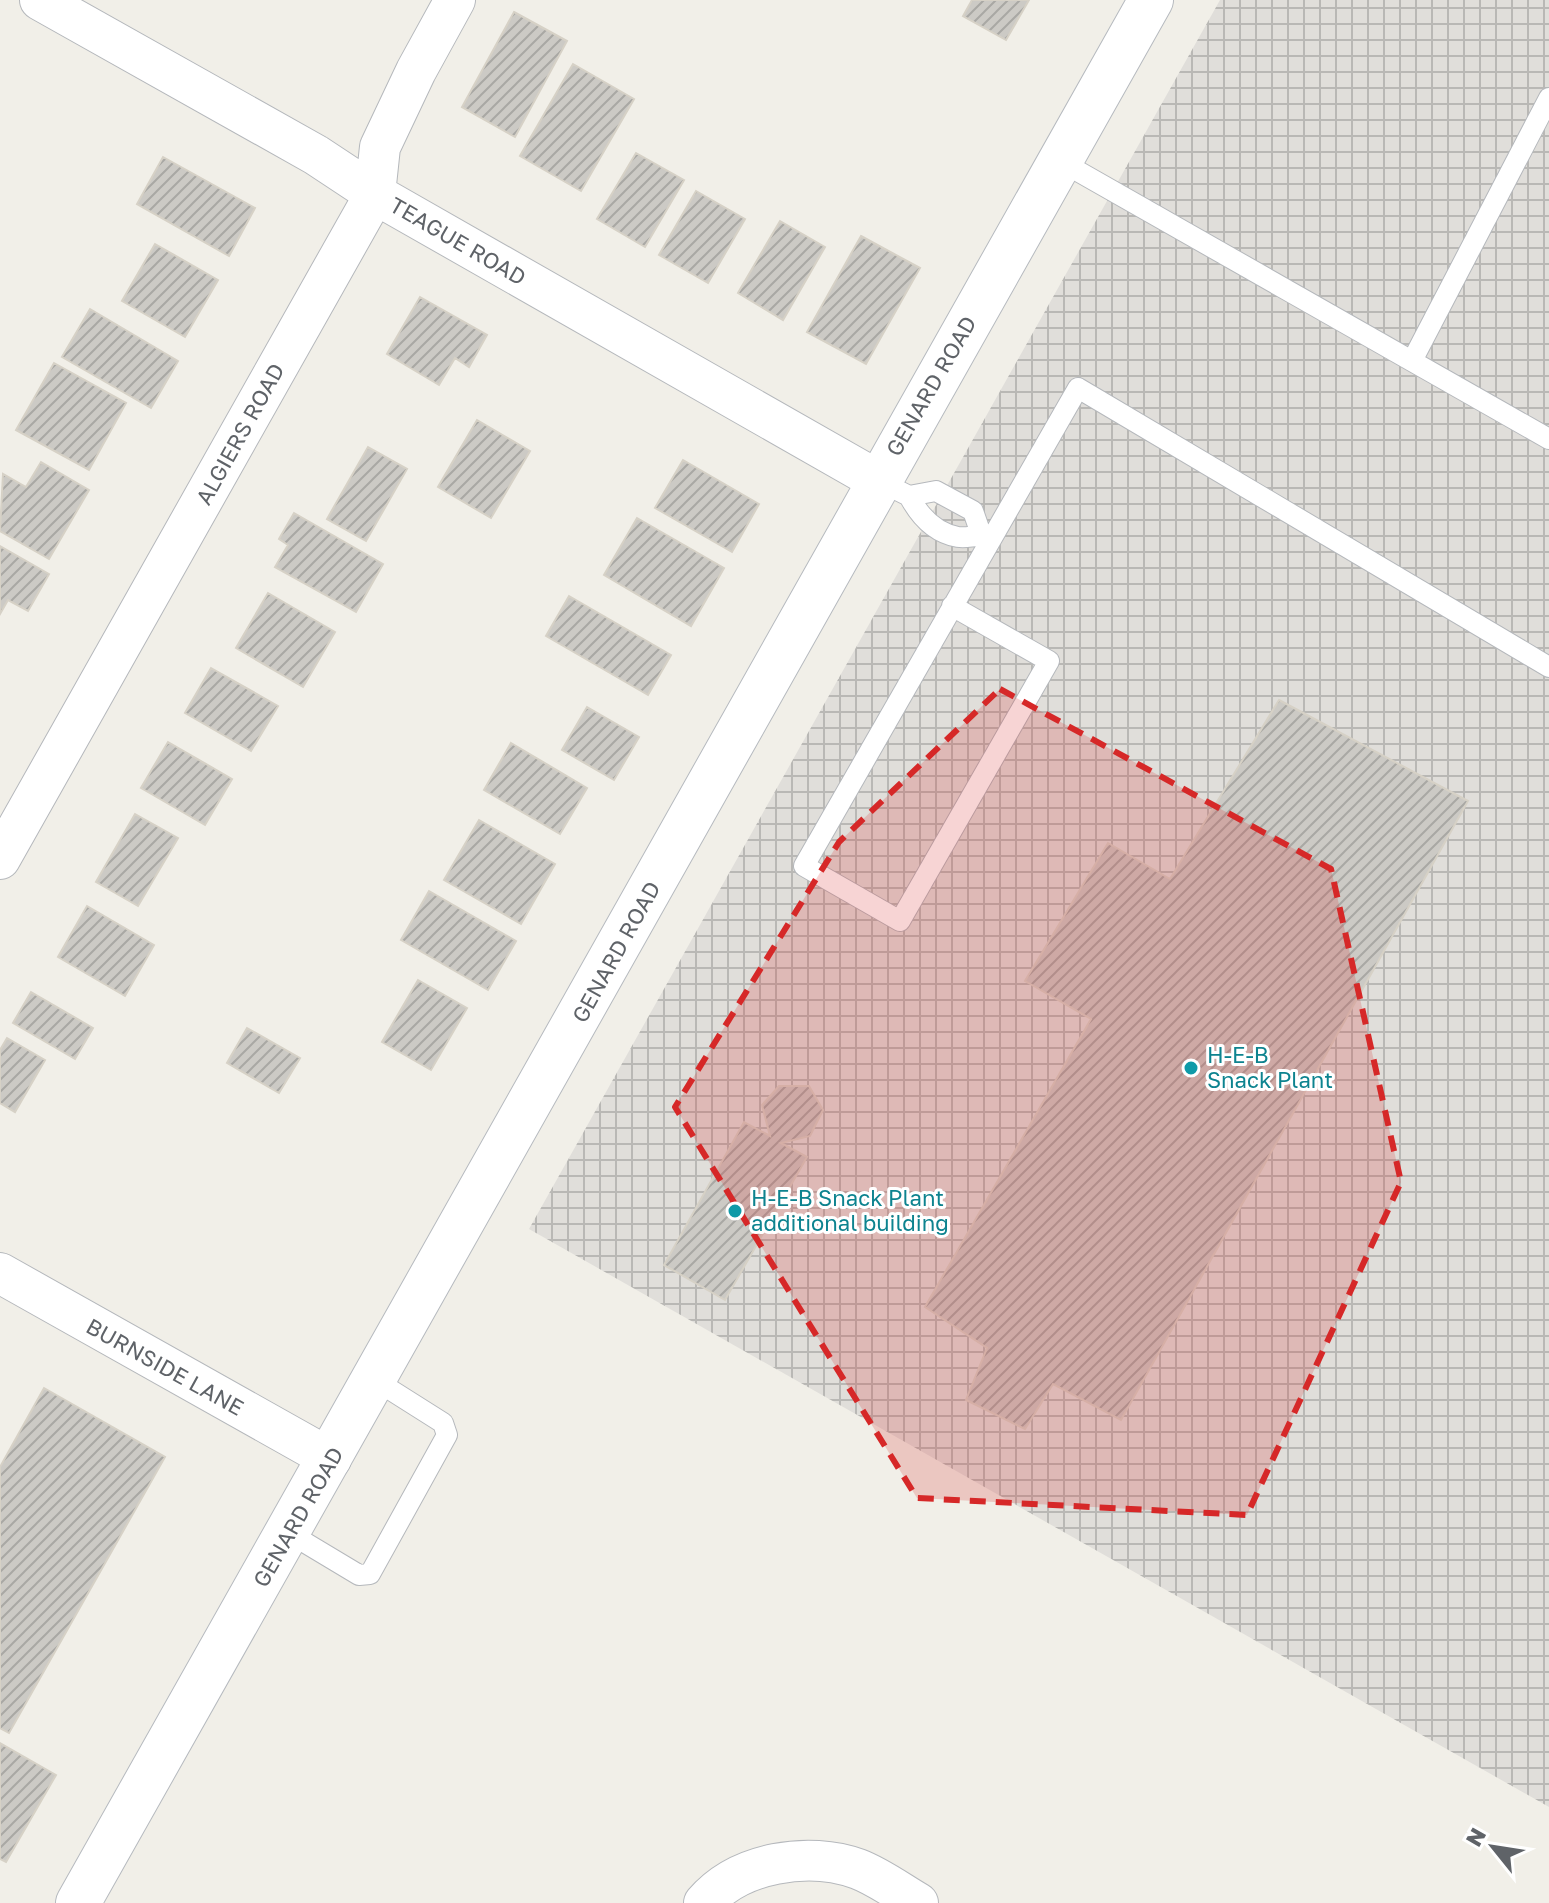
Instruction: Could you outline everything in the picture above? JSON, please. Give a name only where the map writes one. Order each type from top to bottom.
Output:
[{"type":"street","name":"TEAGUE ROAD","points":[[40,0],[316,155],[375,194],[893,488]]},
{"type":"street","name":"ALGIERS ROAD","points":[[0,859],[375,194],[380,147],[416,71],[455,0]]},
{"type":"street","name":"GENARD ROAD","points":[[78,1903],[375,1380],[893,488],[1060,161],[1151,0]]},
{"type":"street","name":"BURNSIDE LANE","points":[[0,1273],[331,1459]]},
{"type":"street","points":[[704,1903],[715,1890],[767,1865],[818,1860],[859,1869],[918,1903]]},
{"type":"lane","points":[[1412,361],[1549,98]]},
{"type":"lane","points":[[1060,161],[1549,439]]},
{"type":"lane","points":[[952,606],[1049,661],[900,921],[804,866],[952,606],[986,537],[1078,388],[1549,667]]},
{"type":"lane","points":[[893,488],[936,491],[973,511],[986,537]]},
{"type":"lane","points":[[893,488],[921,518],[958,537],[986,537]]},
{"type":"lane","points":[[289,1533],[359,1575],[370,1574],[447,1435],[443,1423],[375,1380]]},
{"type":"highlighted area","points":[[1000,689],[1331,869],[1401,1182],[1247,1515],[917,1498],[675,1107],[839,842]]},
{"type":"shaded area","points":[[1220,0],[1549,0],[1549,1807],[529,1229]]},
{"type":"building","points":[[972,0],[1029,0],[1006,40],[963,16]]},
{"type":"building","points":[[514,12],[567,41],[515,137],[462,107]]},
{"type":"building","points":[[573,64],[634,99],[581,191],[520,156]]},
{"type":"building","points":[[636,153],[684,180],[645,247],[597,219]]},
{"type":"building","points":[[163,157],[255,208],[229,256],[137,204]]},
{"type":"building","points":[[696,191],[745,219],[708,283],[659,255]]},
{"type":"building","points":[[780,221],[825,247],[783,320],[738,293]]},
{"type":"building","points":[[861,236],[920,268],[866,364],[807,332]]},
{"type":"building","points":[[155,244],[218,280],[185,337],[122,301]]},
{"type":"building","points":[[420,297],[487,335],[469,367],[455,358],[439,385],[387,354]]},
{"type":"building","points":[[90,309],[178,361],[151,408],[62,357]]},
{"type":"building","points":[[54,363],[126,403],[89,470],[16,430]]},
{"type":"building","points":[[477,420],[530,451],[491,518],[438,487]]},
{"type":"building","points":[[368,447],[407,469],[366,541],[327,519]]},
{"type":"building","points":[[683,460],[759,504],[732,552],[655,508]]},
{"type":"building","points":[[41,462],[89,490],[49,559],[0,531],[3,474],[26,487]]},
{"type":"building","points":[[294,513],[383,564],[356,612],[275,567],[288,545],[279,539]]},
{"type":"building","points":[[637,518],[724,568],[691,626],[604,575]]},
{"type":"building","points":[[0,546],[49,574],[28,611],[8,600],[0,614]]},
{"type":"building","points":[[268,593],[335,632],[303,687],[236,648]]},
{"type":"building","points":[[569,596],[671,655],[648,695],[546,636]]},
{"type":"building","points":[[211,668],[278,706],[251,751],[185,713]]},
{"type":"building","name":"H-E-B Snack Plant","points":[[1279,700],[1468,801],[1121,1420],[1053,1384],[1025,1429],[966,1400],[987,1348],[925,1307],[1091,1019],[1025,981],[1108,843],[1170,879]]},
{"type":"building","points":[[587,707],[639,737],[614,780],[562,750]]},
{"type":"building","points":[[168,742],[232,779],[205,825],[141,788]]},
{"type":"building","points":[[511,743],[587,788],[560,834],[484,790]]},
{"type":"building","points":[[135,814],[178,838],[138,906],[96,882]]},
{"type":"building","points":[[479,820],[555,864],[521,924],[444,880]]},
{"type":"building","points":[[429,891],[516,941],[488,990],[401,940]]},
{"type":"building","points":[[87,906],[154,945],[125,996],[58,957]]},
{"type":"building","points":[[418,980],[467,1008],[431,1070],[382,1042]]},
{"type":"building","points":[[31,992],[93,1028],[75,1059],[13,1023]]},
{"type":"building","points":[[247,1028],[300,1058],[279,1093],[227,1063]]},
{"type":"building","points":[[7,1038],[45,1060],[15,1112],[0,1103],[0,1050]]},
{"type":"building","name":"H-E-B Snack Plant additional building","points":[[779,1086],[809,1086],[823,1110],[810,1136],[781,1143],[807,1157],[725,1300],[664,1265],[744,1122],[770,1136],[762,1105]]},
{"type":"building","points":[[44,1388],[165,1457],[9,1733],[0,1728],[0,1467]]},
{"type":"building","points":[[0,1743],[56,1775],[6,1862],[0,1859]]},
{"type":"place","name":"H-E-B Snack Plant","points":[[1191,1068]]},
{"type":"place","name":"H-E-B Snack Plant additional building","points":[[735,1211]]}]
